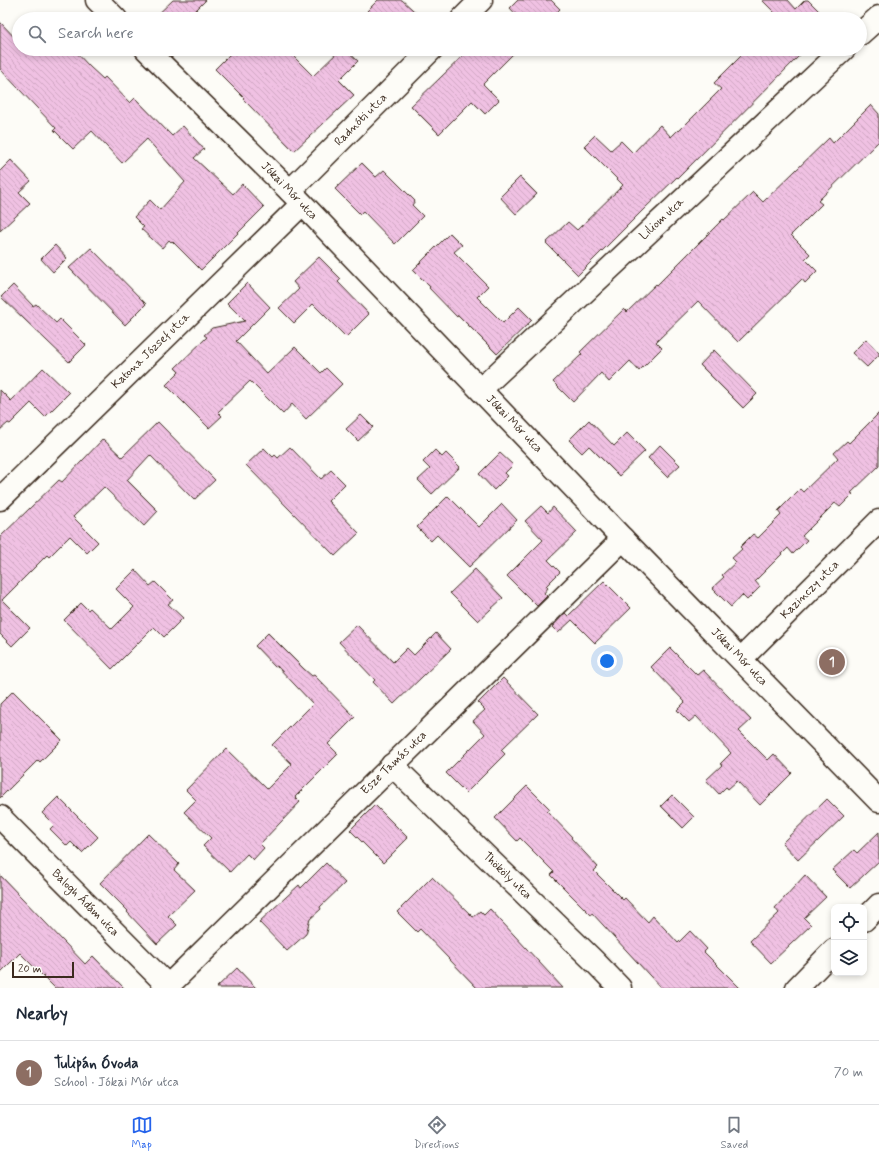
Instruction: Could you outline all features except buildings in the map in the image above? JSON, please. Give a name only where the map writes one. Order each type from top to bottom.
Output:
[{"type":"street","points":[[97,0],[109,12]]},
{"type":"street","points":[[469,12],[481,0]]},
{"type":"street","points":[[867,27],[879,16]]},
{"type":"street","name":"Jókai Mór utca","points":[[153,56],[296,198],[481,388],[623,539],[879,801]]},
{"type":"street","name":"Radnóti utca","points":[[296,198],[426,56]]},
{"type":"street","name":"Liliom utca","points":[[481,388],[837,56]]},
{"type":"street","name":"Katona József utca","points":[[0,499],[296,198]]},
{"type":"street","name":"Kazinczy utca","points":[[741,659],[879,521]]},
{"type":"street","name":"Esze Tamás utca","points":[[168,987],[623,539]]},
{"type":"street","name":"Thököly utca","points":[[392,765],[620,988]]},
{"type":"street","name":"Balogh Ádám utca","points":[[0,817],[168,987]]},
{"type":"street","points":[[867,917],[879,905]]},
{"type":"street","points":[[797,988],[831,953]]},
{"type":"place","name":"Tulipán Óvoda","points":[[832,662]]}]
